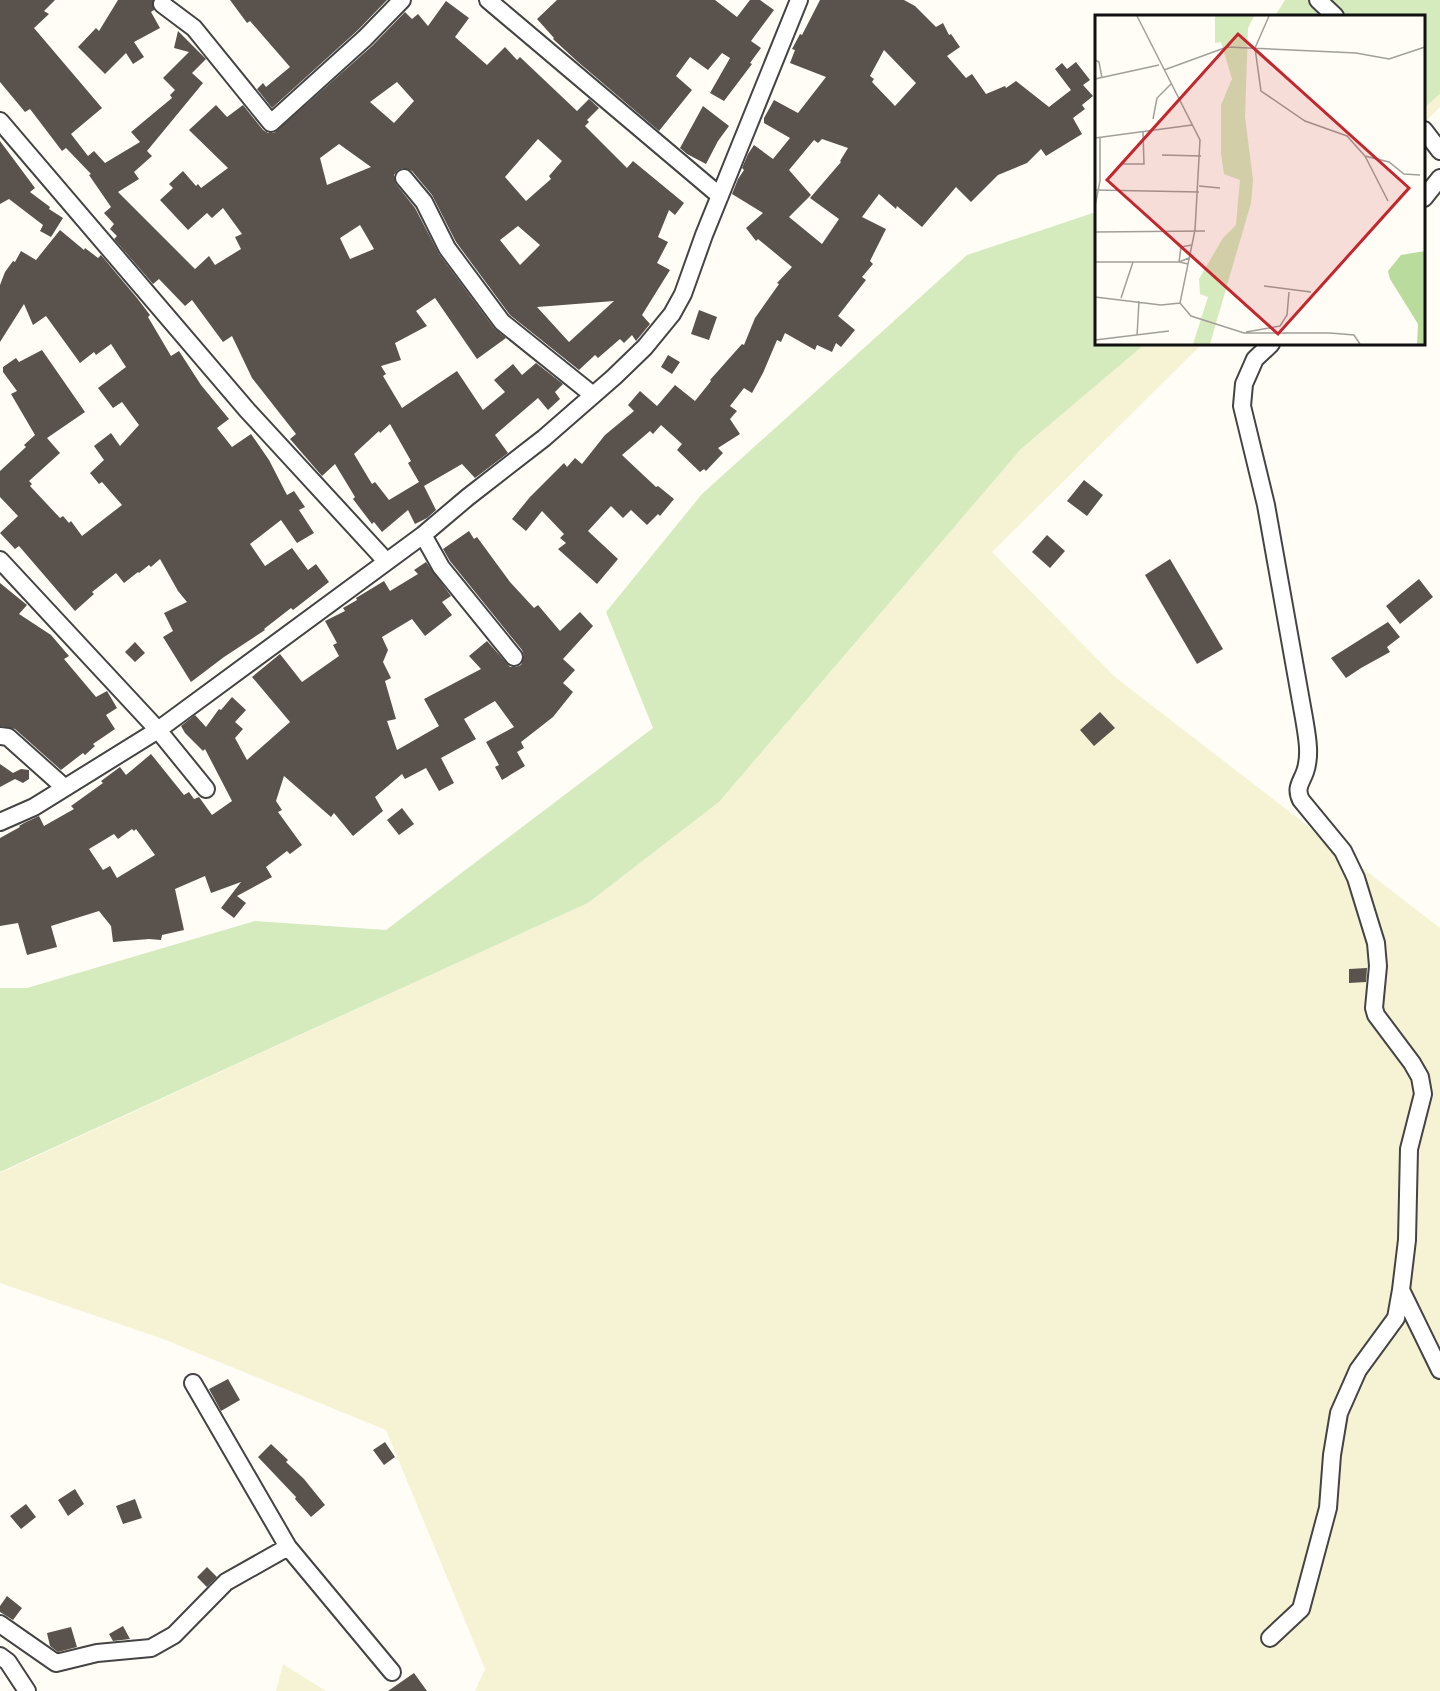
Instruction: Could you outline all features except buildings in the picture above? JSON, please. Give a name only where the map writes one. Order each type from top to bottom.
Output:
[{"type":"street","points":[[162,4],[194,28],[271,123],[365,38],[402,0]]},
{"type":"street","points":[[489,0],[720,196]]},
{"type":"street","points":[[0,822],[34,807],[158,730],[423,534],[544,438],[645,347],[672,314],[683,294],[799,0]]},
{"type":"street","points":[[1318,0],[1334,15]]},
{"type":"street","points":[[0,121],[247,410],[386,561]]},
{"type":"street","points":[[1425,131],[1440,151]]},
{"type":"street","points":[[404,178],[424,202],[447,248],[502,322],[593,395]]},
{"type":"street","points":[[1425,197],[1440,178]]},
{"type":"street","points":[[1270,345],[1255,359],[1244,384],[1242,405],[1266,506],[1304,718],[1309,754],[1298,792],[1301,800],[1343,851],[1356,878],[1376,943],[1378,966],[1374,1008],[1376,1016],[1412,1062],[1420,1077],[1423,1094],[1409,1149],[1407,1240],[1396,1318],[1358,1370],[1339,1413],[1332,1455],[1328,1508],[1300,1609],[1270,1638]]},
{"type":"street","points":[[423,534],[441,567],[514,657]]},
{"type":"street","points":[[0,560],[158,730],[206,789]]},
{"type":"street","points":[[0,736],[8,737],[64,787]]},
{"type":"street","points":[[1401,1290],[1440,1370]]},
{"type":"street","points":[[193,1383],[288,1547],[392,1672]]},
{"type":"street","points":[[0,1624],[56,1663],[97,1653],[151,1648],[174,1635],[226,1582],[288,1547]]},
{"type":"street","points":[[0,1656],[8,1662],[27,1691]]},
{"type":"shaded area","points":[[1440,94],[1440,107],[1425,122],[1425,107]]},
{"type":"shaded area","points":[[1144,345],[1201,345],[992,552],[1115,677],[1440,928],[1440,1691],[475,1691],[485,1669],[386,1430],[163,1339],[0,1283],[0,1173],[588,903],[719,802],[1021,449]]},
{"type":"shaded area","points":[[283,1664],[326,1691],[276,1691]]},
{"type":"green space","points":[[1285,0],[1440,0],[1440,94],[1425,107],[1425,15],[1276,15]]},
{"type":"green space","points":[[1095,212],[1095,345],[1144,345],[1021,449],[719,802],[588,903],[0,1172],[0,988],[27,988],[255,921],[386,930],[653,728],[606,612],[702,494],[967,255]]}]
